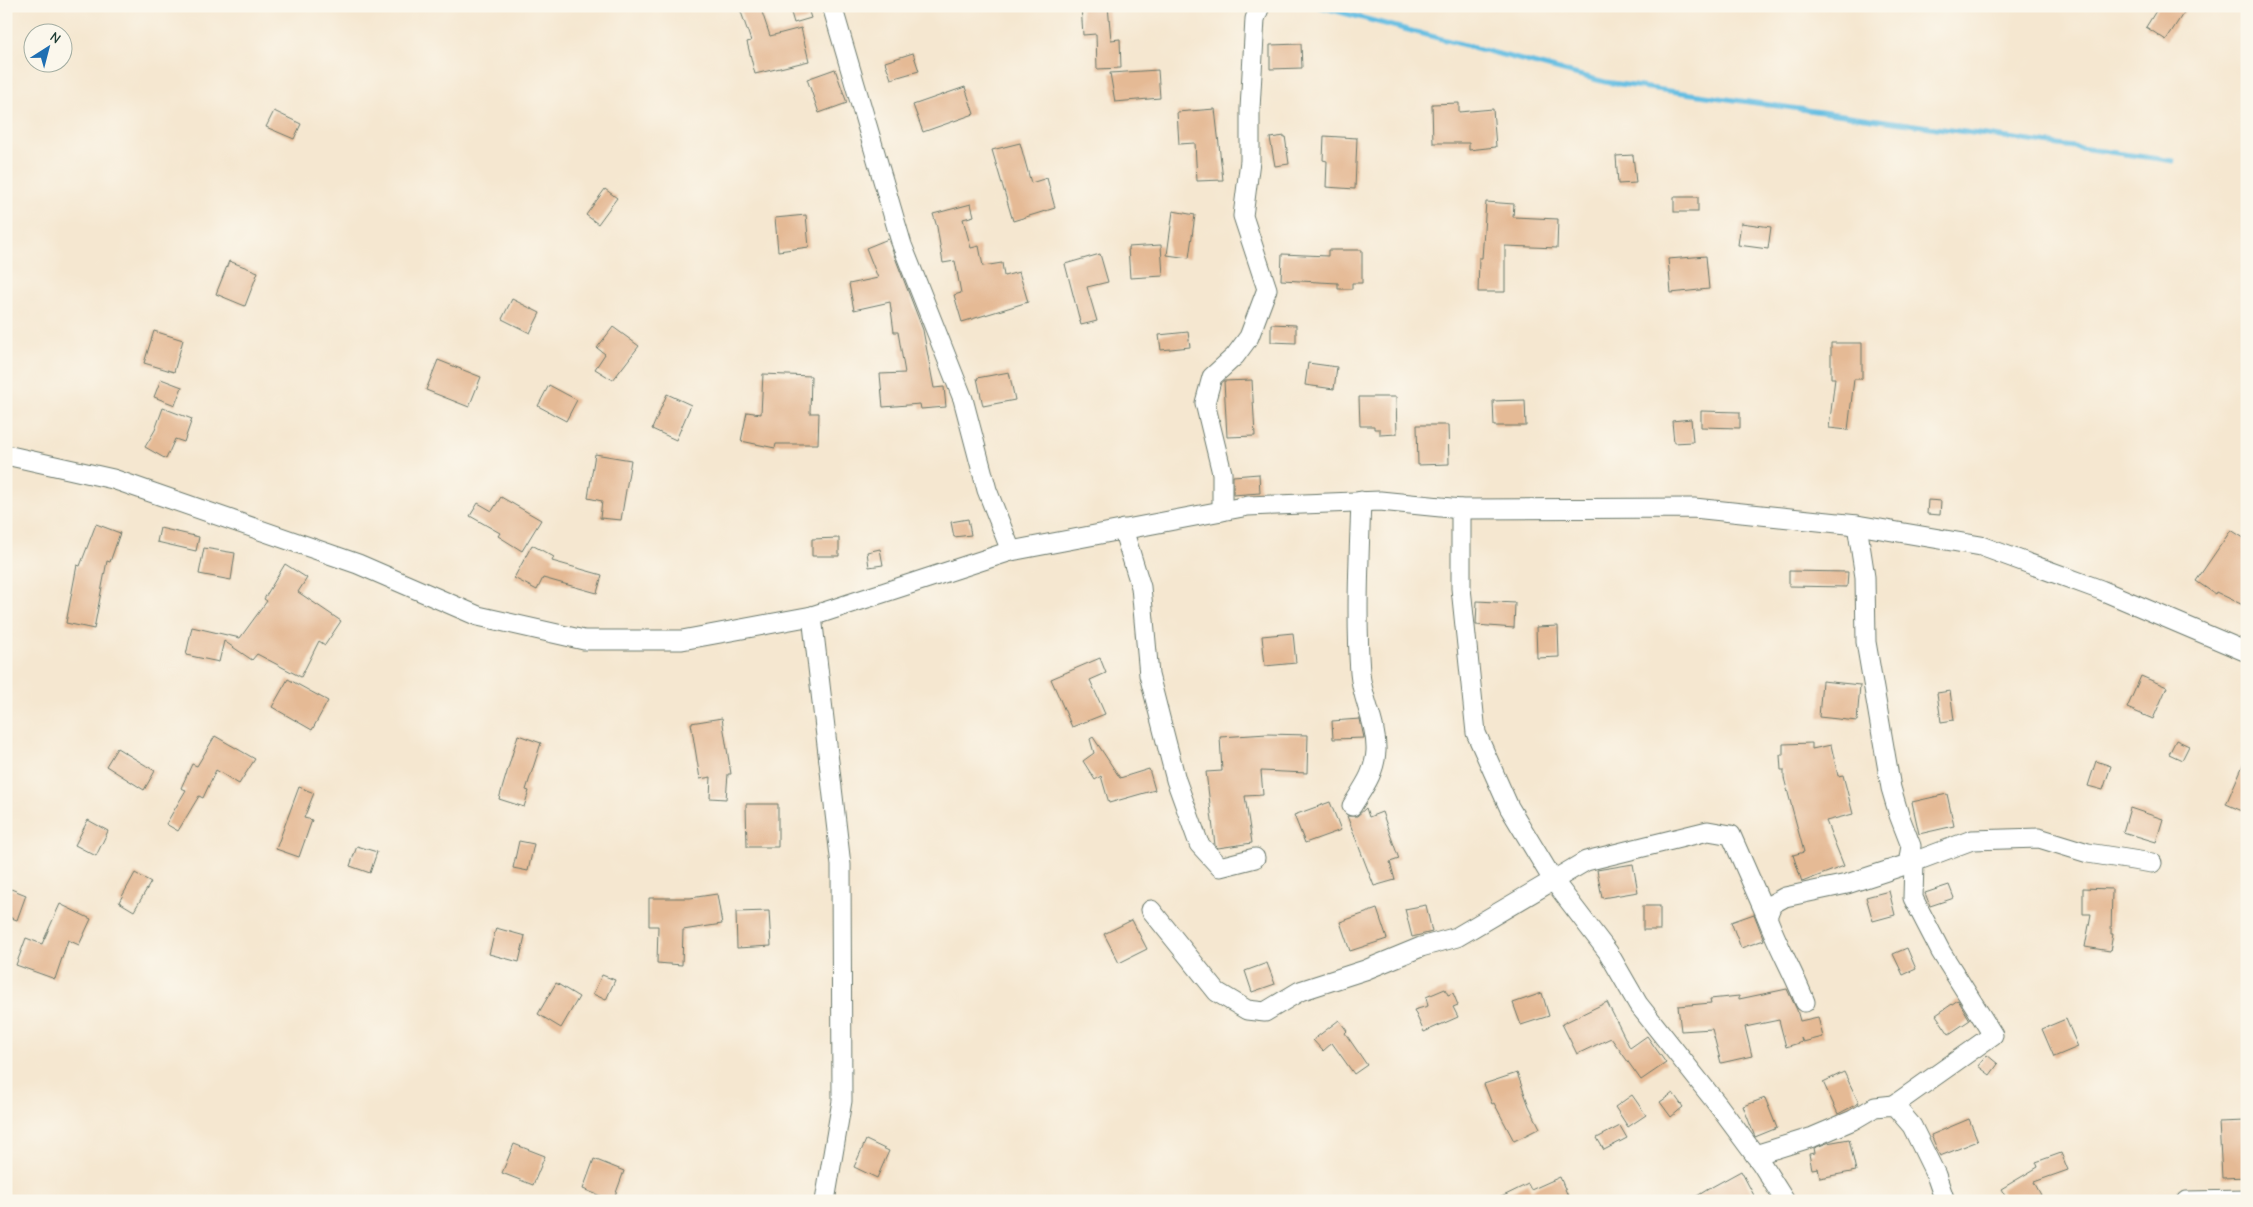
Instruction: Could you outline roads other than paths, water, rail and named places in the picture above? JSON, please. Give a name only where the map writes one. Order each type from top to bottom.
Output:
[{"type":"street","points":[[832,6],[902,245],[963,399],[988,490],[1011,551]]},
{"type":"street","points":[[1222,511],[1222,473],[1205,403],[1212,377],[1235,356],[1249,337],[1267,290],[1243,216],[1250,161],[1250,108],[1257,13]]},
{"type":"street","points":[[6,456],[113,479],[358,564],[478,616],[584,640],[682,640],[812,616],[1011,551],[1248,506],[1361,501],[1461,509],[1694,508],[1857,525],[1980,546],[2101,590],[2247,652]]},
{"type":"street","points":[[1352,806],[1372,774],[1376,751],[1373,725],[1360,675],[1358,580],[1361,501]]},
{"type":"street","points":[[1461,509],[1460,588],[1476,733],[1510,807],[1553,880],[1608,952],[1638,1004],[1718,1105],[1755,1155],[1785,1201]]},
{"type":"street","points":[[1755,1155],[1813,1137],[1853,1120],[1875,1107],[1894,1105],[1993,1035],[1941,952],[1913,898],[1910,846],[1898,815],[1891,788],[1866,642],[1865,577],[1857,525]]},
{"type":"street","points":[[1123,530],[1141,587],[1149,675],[1176,780],[1199,844],[1220,868],[1255,858]]},
{"type":"street","points":[[812,616],[841,865],[842,1101],[825,1201]]},
{"type":"street","points":[[1151,910],[1217,992],[1247,1010],[1265,1012],[1300,991],[1365,970],[1421,947],[1457,936],[1586,861],[1708,831],[1731,835],[1767,917],[1777,945],[1796,977],[1805,1002]]},
{"type":"street","points":[[1767,917],[1772,904],[1785,897],[1847,884],[1972,840],[2039,838],[2088,853],[2152,863]]},
{"type":"street","points":[[1894,1105],[1912,1126],[1936,1175],[1945,1201]]},
{"type":"street","points":[[2186,1201],[2247,1200]]},
{"type":"waterway","points":[[1317,6],[1605,82],[2174,161]]}]
